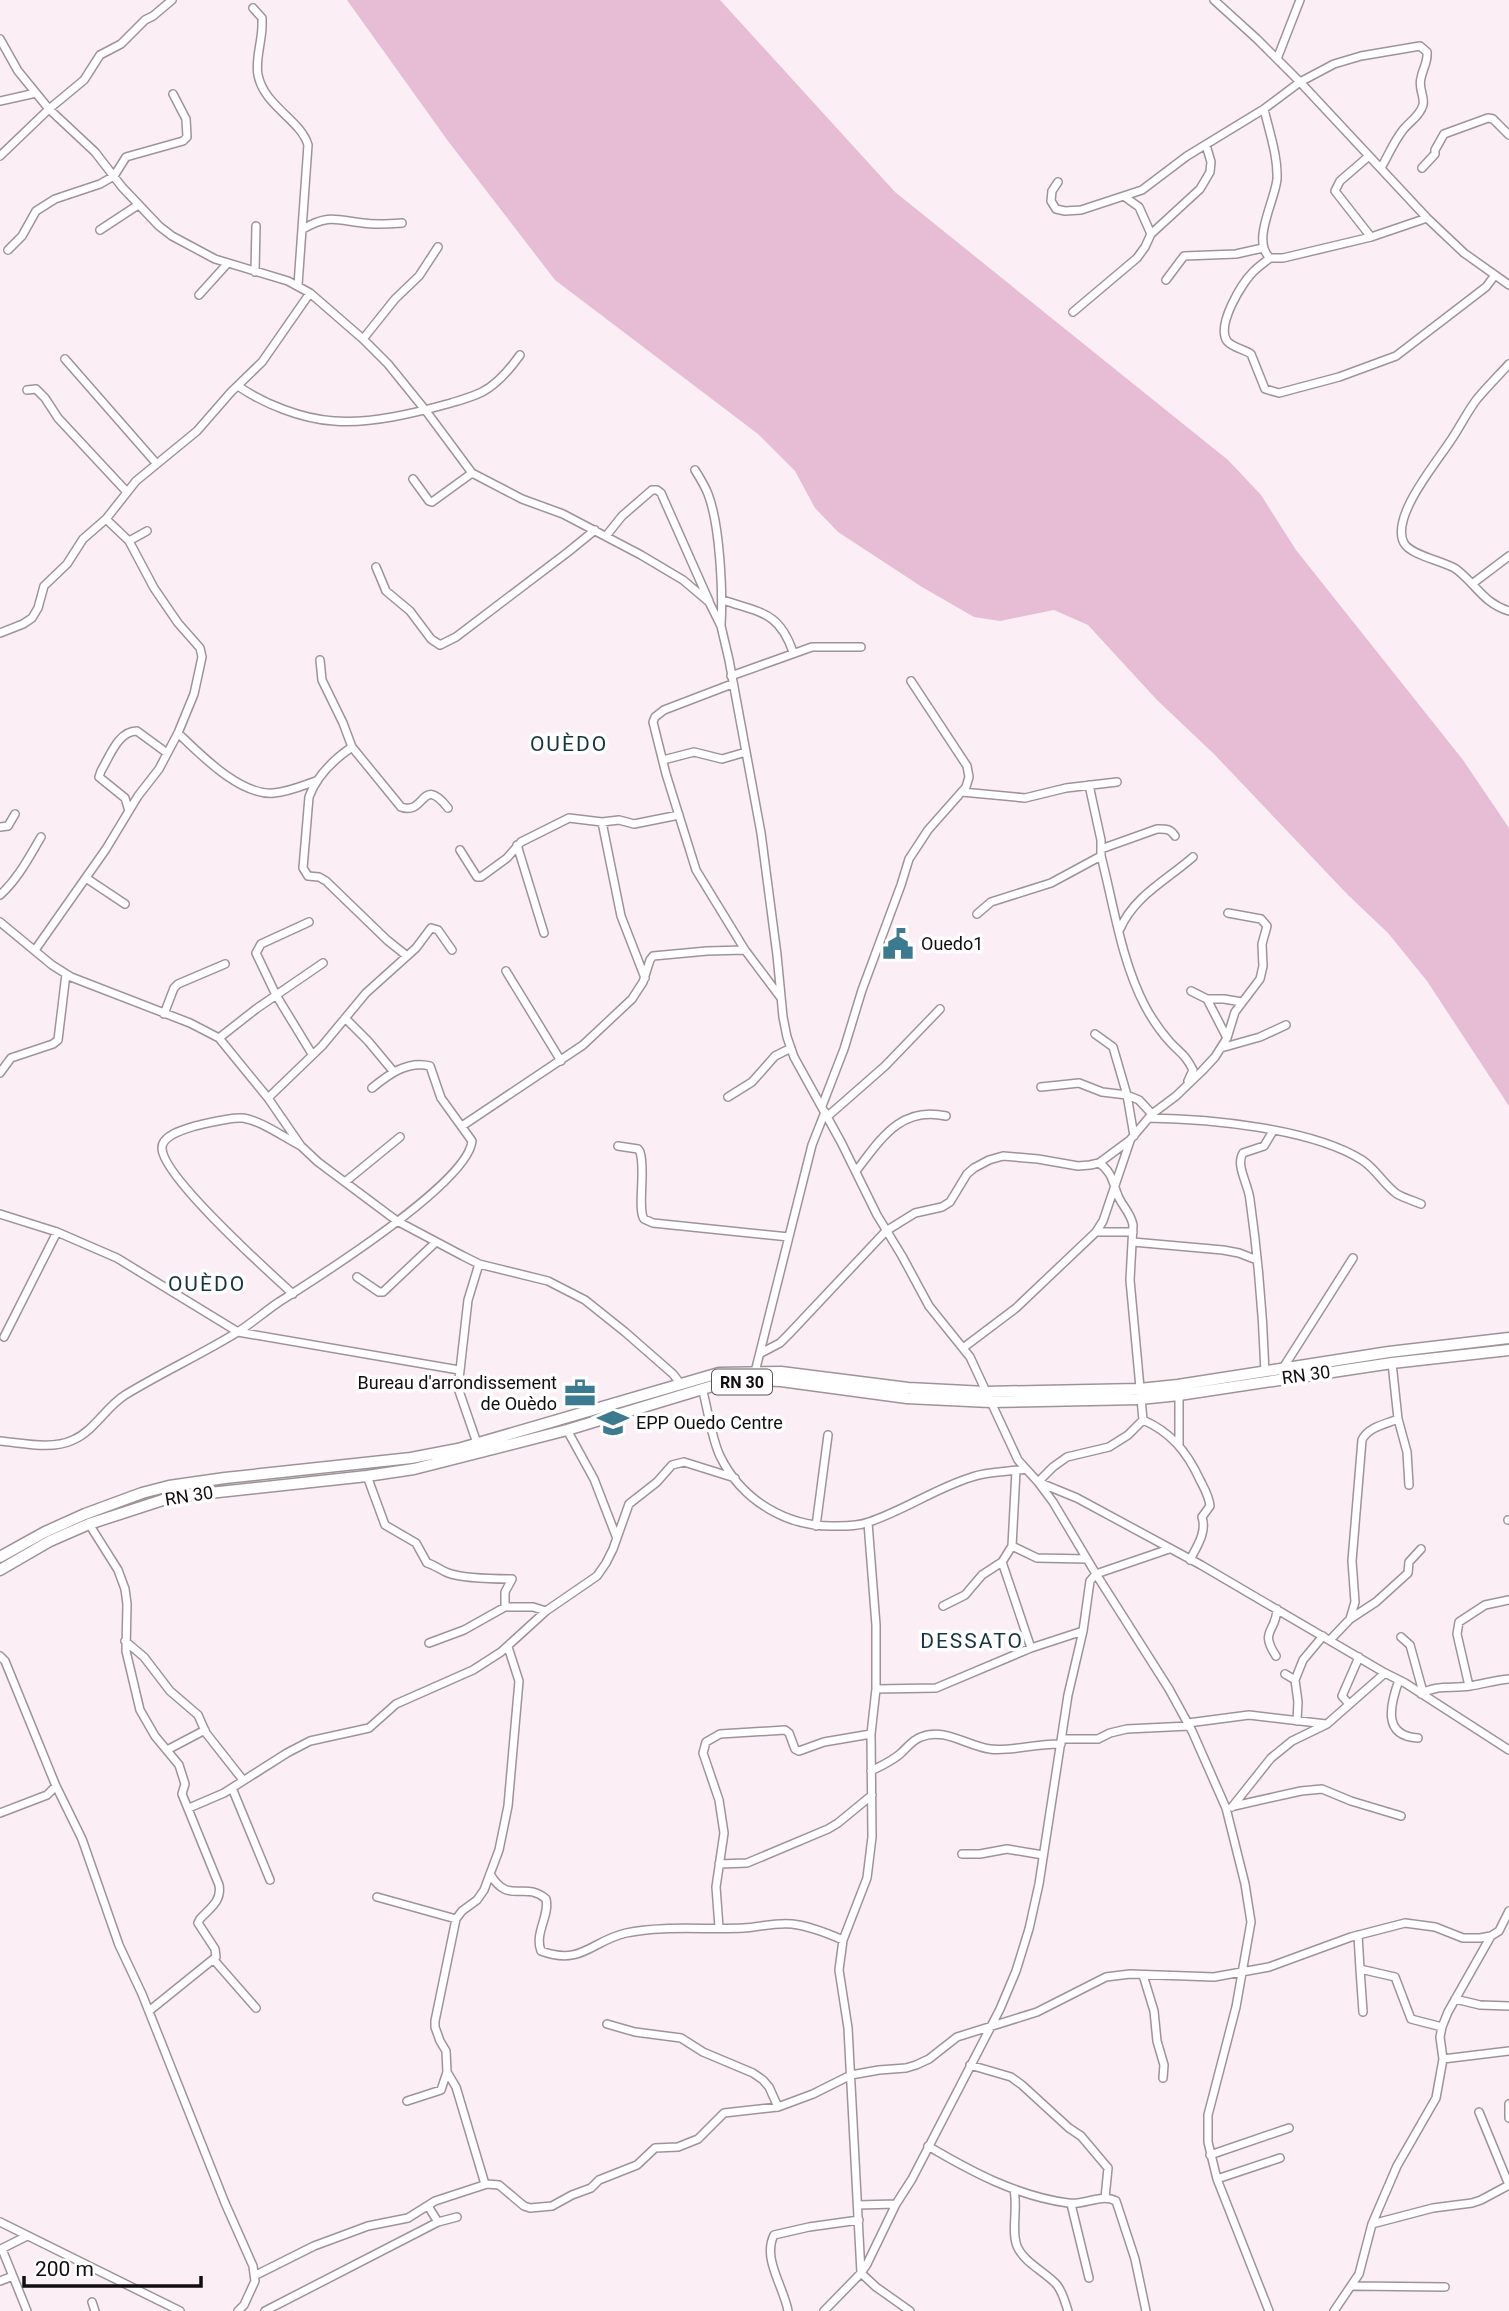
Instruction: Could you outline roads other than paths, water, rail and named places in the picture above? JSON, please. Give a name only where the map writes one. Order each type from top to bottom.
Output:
[{"type":"main road","name":"RN 30","points":[[1140,1394],[1283,1368],[1509,1338]]},
{"type":"main road","name":"RN 30","points":[[0,1570],[50,1541],[89,1524],[172,1497],[414,1469],[567,1430],[719,1384],[781,1381],[907,1398],[1179,1395],[1392,1363],[1509,1350]]},
{"type":"main road","name":"RN 30","points":[[0,1557],[85,1514],[123,1499],[169,1486],[411,1458],[477,1443],[719,1374],[781,1372],[988,1397]]},
{"type":"street","points":[[0,156],[84,80],[100,55],[121,44],[145,20],[172,0]]},
{"type":"street","points":[[1214,0],[1300,82],[1427,218],[1464,253],[1509,285]]},
{"type":"street","points":[[1277,59],[1300,0]]},
{"type":"street","points":[[253,8],[261,18],[262,26],[258,76],[281,113],[300,129],[308,145],[298,285]]},
{"type":"street","points":[[0,39],[18,71],[49,109],[95,152],[138,205],[172,236],[227,264],[288,281],[310,293],[388,364],[472,474],[498,489],[563,513],[595,530],[682,580],[709,602]]},
{"type":"street","points":[[1058,182],[1052,191],[1051,201],[1056,209],[1081,210],[1125,197],[1142,190],[1187,156],[1264,109],[1300,82],[1334,64],[1361,56],[1420,46],[1427,52],[1428,60],[1419,89],[1423,106],[1402,130],[1381,168]]},
{"type":"street","points":[[0,102],[36,93]]},
{"type":"street","points":[[8,250],[22,236],[32,216],[45,205],[114,176],[126,157],[183,141],[187,136],[186,119],[173,94]]},
{"type":"street","points":[[1264,109],[1277,181],[1264,225],[1263,248],[1270,258]]},
{"type":"street","points":[[1422,168],[1435,154],[1444,134],[1488,118],[1493,119],[1509,135]]},
{"type":"street","points":[[1073,312],[1137,258],[1151,234],[1200,189],[1208,178],[1211,162],[1206,145]]},
{"type":"street","points":[[1369,156],[1340,181],[1335,191],[1371,237]]},
{"type":"street","points":[[1139,207],[1142,190]]},
{"type":"street","points":[[1125,197],[1139,207],[1151,234]]},
{"type":"street","points":[[100,230],[138,205]]},
{"type":"street","points":[[303,229],[314,223],[341,218],[378,224],[402,223]]},
{"type":"street","points":[[1427,218],[1371,237],[1283,258],[1270,258],[1253,272],[1229,311],[1225,333],[1227,341],[1251,354],[1265,389],[1279,393],[1339,377],[1396,356],[1486,287],[1495,275]]},
{"type":"street","points":[[255,272],[256,226]]},
{"type":"street","points":[[363,339],[395,299],[419,276],[438,247]]},
{"type":"street","points":[[1166,280],[1184,256],[1236,254],[1263,248]]},
{"type":"street","points":[[199,295],[227,264]]},
{"type":"street","points":[[0,633],[32,618],[38,608],[44,586],[66,564],[83,539],[106,519],[126,491],[197,431],[262,362],[310,293]]},
{"type":"street","points":[[238,386],[272,406],[333,421],[391,417],[426,411],[482,393],[503,375],[520,355]]},
{"type":"street","points":[[65,359],[156,463]]},
{"type":"street","points":[[1509,364],[1475,401],[1421,484],[1406,512],[1401,534],[1405,545],[1412,551],[1451,566],[1466,577],[1484,599],[1509,611]]},
{"type":"street","points":[[27,390],[36,389],[41,393],[58,418],[126,491]]},
{"type":"street","points":[[695,470],[708,492],[714,513],[723,600],[721,626]]},
{"type":"street","points":[[413,479],[432,502],[472,474]]},
{"type":"street","points":[[606,537],[622,516],[652,490],[657,489],[661,493],[721,626],[761,833],[781,999],[791,1048],[868,1198],[929,1306],[963,1348],[1009,1444],[1038,1482],[1144,1648],[1189,1724],[1229,1808],[1251,1922],[1243,1972],[1208,2115],[1210,2155],[1269,2311]]},
{"type":"street","points":[[35,950],[159,769],[194,694],[202,657],[200,649],[154,588],[129,541],[106,519]]},
{"type":"street","points":[[376,567],[386,591],[410,611],[431,639],[440,645],[456,637],[595,530]]},
{"type":"street","points":[[129,541],[148,531]]},
{"type":"street","points":[[1472,584],[1509,556]]},
{"type":"street","points":[[723,600],[772,618],[787,634],[793,652]]},
{"type":"street","points":[[781,999],[745,950],[695,870],[653,722],[664,710],[793,652],[812,647],[861,647]]},
{"type":"street","points":[[320,660],[322,680],[352,747],[401,807],[413,807],[430,794],[435,794],[449,808]]},
{"type":"street","points":[[755,1372],[812,1145],[866,977],[909,859],[928,830],[962,792],[969,777],[967,766],[911,681]]},
{"type":"street","points":[[129,811],[125,798],[99,777],[122,736],[127,732],[137,731],[167,753]]},
{"type":"street","points":[[178,733],[214,766],[255,790],[270,794],[286,792],[316,781]]},
{"type":"street","points":[[352,747],[342,753],[316,781],[309,797],[304,874],[326,881],[407,956]]},
{"type":"street","points":[[663,760],[694,752],[722,759],[746,752]]},
{"type":"street","points":[[962,792],[1025,798],[1066,788],[1117,782]]},
{"type":"street","points":[[1089,785],[1101,852],[1128,966],[1158,1027],[1175,1047],[1181,1050],[1193,1070]]},
{"type":"street","points":[[0,827],[11,824],[15,814]]},
{"type":"street","points":[[460,850],[477,877],[491,872],[517,845],[569,818],[602,822],[619,820],[634,824],[680,815]]},
{"type":"street","points":[[602,822],[621,916],[645,978]]},
{"type":"street","points":[[977,914],[991,902],[1051,883],[1101,852],[1157,830],[1167,829],[1175,836]]},
{"type":"street","points":[[0,895],[41,837]]},
{"type":"street","points":[[517,845],[544,933]]},
{"type":"street","points":[[1119,930],[1135,903],[1192,857]]},
{"type":"street","points":[[86,878],[125,904]]},
{"type":"street","points":[[761,1353],[780,1343],[886,1231],[915,1213],[950,1202],[967,1174],[989,1160],[1003,1156],[1077,1166],[1099,1163],[1132,1138],[1151,1116],[1202,1071],[1227,1038],[1235,1012],[1260,979],[1266,926],[1261,919],[1228,913]]},
{"type":"street","points":[[0,922],[66,974],[190,1023],[219,1038],[268,1098],[301,1146],[318,1162],[397,1221],[436,1242],[479,1264],[548,1281],[585,1300],[625,1332],[680,1383]]},
{"type":"street","points":[[309,922],[261,944],[256,953],[276,995],[312,1054]]},
{"type":"street","points":[[268,1098],[322,1046],[366,993],[416,948],[428,930],[434,927],[452,950]]},
{"type":"street","points":[[461,1126],[583,1045],[626,1005],[645,978],[653,956],[745,950]]},
{"type":"street","points":[[219,1038],[323,963]]},
{"type":"street","points":[[164,1014],[178,984],[225,964]]},
{"type":"street","points":[[506,971],[561,1061]]},
{"type":"street","points":[[0,1073],[10,1058],[58,1040],[66,974]]},
{"type":"street","points":[[1191,991],[1207,999],[1242,1002]]},
{"type":"street","points":[[1207,999],[1227,1038]]},
{"type":"street","points":[[825,1111],[884,1066],[940,1009]]},
{"type":"street","points":[[345,1018],[369,1041],[393,1071]]},
{"type":"street","points":[[1220,1048],[1260,1037],[1286,1025]]},
{"type":"street","points":[[963,1348],[1032,1294],[1096,1232],[1103,1221],[1132,1138],[1126,1095],[1113,1046],[1095,1034]]},
{"type":"street","points":[[728,1097],[752,1082],[775,1055],[791,1048]]},
{"type":"street","points":[[0,1441],[58,1444],[70,1442],[83,1434],[123,1396],[238,1332],[342,1263],[444,1182],[465,1156],[472,1141],[438,1094],[430,1066],[421,1065],[393,1071],[372,1088]]},
{"type":"street","points":[[1193,1070],[1202,1071]]},
{"type":"street","points":[[1187,1085],[1193,1070]]},
{"type":"street","points":[[1041,1087],[1079,1083],[1102,1092],[1126,1095],[1145,1105],[1151,1116]]},
{"type":"street","points":[[856,1171],[895,1124],[934,1113],[946,1116]]},
{"type":"street","points":[[1151,1116],[1250,1126],[1337,1148],[1362,1160],[1378,1172],[1398,1195],[1421,1204]]},
{"type":"street","points":[[293,1294],[196,1202],[166,1160],[162,1147],[163,1142],[171,1136],[186,1129],[244,1118],[301,1146]]},
{"type":"street","points":[[1265,1372],[1263,1310],[1250,1194],[1240,1157],[1247,1151],[1265,1146],[1273,1131]]},
{"type":"street","points":[[345,1182],[400,1137]]},
{"type":"street","points":[[618,1146],[638,1149],[640,1152],[643,1193],[640,1210],[644,1219],[653,1223],[789,1237]]},
{"type":"street","points":[[1099,1163],[1110,1173],[1120,1200],[1131,1216],[1133,1242],[1129,1280],[1137,1338],[1143,1420]]},
{"type":"street","points":[[0,1214],[57,1232],[117,1258],[238,1332],[459,1370]]},
{"type":"street","points":[[4,1338],[57,1232]]},
{"type":"street","points":[[1096,1232],[1133,1232]]},
{"type":"street","points":[[357,1277],[383,1292],[436,1242]]},
{"type":"street","points":[[1133,1242],[1223,1250],[1257,1260]]},
{"type":"street","points":[[1283,1368],[1353,1258]]},
{"type":"street","points":[[477,1443],[458,1388],[468,1300],[479,1264]]},
{"type":"street","points":[[1392,1363],[1398,1419],[1407,1452],[1409,1485]]},
{"type":"street","points":[[702,1388],[716,1448],[727,1469],[762,1506],[788,1519],[816,1527],[868,1523],[931,1493],[975,1476],[1026,1469]]},
{"type":"street","points":[[1179,1395],[1180,1444]]},
{"type":"street","points":[[1350,1619],[1355,1602],[1352,1561],[1362,1440],[1370,1430],[1398,1419]]},
{"type":"street","points":[[1143,1420],[1180,1444],[1194,1466],[1209,1499],[1210,1506],[1202,1517],[1204,1531],[1190,1560]]},
{"type":"street","points":[[1038,1482],[1066,1457],[1109,1447],[1128,1435],[1143,1420]]},
{"type":"street","points":[[567,1430],[594,1479],[617,1536]]},
{"type":"street","points":[[816,1527],[828,1435]]},
{"type":"street","points":[[189,1808],[232,1788],[310,1741],[369,1728],[396,1704],[473,1670],[508,1647],[546,1611],[597,1576],[606,1563],[629,1504],[677,1462],[735,1478]]},
{"type":"street","points":[[943,1606],[965,1595],[982,1575],[1002,1562],[1012,1546],[1016,1471]]},
{"type":"street","points":[[367,1476],[385,1525],[416,1542],[427,1563],[447,1573],[512,1579],[505,1592],[505,1607]]},
{"type":"street","points":[[1038,1482],[1077,1498],[1277,1609],[1422,1693],[1509,1750]]},
{"type":"street","points":[[868,1523],[876,1625],[876,1689],[871,1734],[872,1836],[867,1878],[843,1940],[839,1970],[848,2028],[861,2273],[882,2292],[910,2311]]},
{"type":"street","points":[[89,1524],[118,1570],[125,1589],[125,1641],[140,1710],[155,1736],[180,1768],[186,1784],[182,1794],[219,1885],[219,1898],[198,1923],[215,1949],[217,1954],[214,1960],[149,2011]]},
{"type":"street","points":[[1012,1546],[1037,1558],[1087,1559]]},
{"type":"street","points":[[824,2311],[861,2273],[1008,1992],[1029,1929],[1090,1581],[1096,1574],[1169,1549]]},
{"type":"street","points":[[1297,1721],[1295,1680],[1303,1660],[1326,1638],[1376,1602],[1408,1573],[1409,1562],[1422,1549]]},
{"type":"street","points":[[1002,1562],[1031,1648]]},
{"type":"street","points":[[1469,1686],[1457,1634],[1458,1622],[1485,1605],[1509,1600]]},
{"type":"street","points":[[429,1643],[464,1630],[505,1607],[533,1606],[546,1611]]},
{"type":"street","points":[[1276,1656],[1268,1641],[1268,1635],[1277,1617],[1277,1609]]},
{"type":"street","points":[[876,1689],[936,1688],[1031,1648],[1083,1631]]},
{"type":"street","points":[[1401,1637],[1410,1645],[1422,1693]]},
{"type":"street","points":[[125,1641],[138,1651],[170,1690],[195,1711],[205,1730],[243,1780]]},
{"type":"street","points":[[407,2101],[441,2090],[447,2072],[446,2051],[437,2034],[435,2021],[456,1919],[481,1895],[499,1850],[508,1806],[518,1699],[517,1671],[508,1647]]},
{"type":"street","points":[[0,1656],[5,1661],[56,1786],[82,1839],[119,1945],[149,2011],[256,2275],[250,2294],[239,2311]]},
{"type":"street","points":[[1349,1704],[1342,1696],[1359,1657]]},
{"type":"street","points":[[1414,1664],[1391,1707],[1395,1730],[1402,1736],[1418,1738]]},
{"type":"street","points":[[1229,1808],[1271,1758],[1292,1741],[1327,1724],[1385,1673]]},
{"type":"street","points":[[1285,1674],[1295,1680]]},
{"type":"street","points":[[1422,1693],[1441,1686],[1469,1686],[1509,1679]]},
{"type":"street","points":[[871,1771],[893,1759],[913,1741],[925,1735],[957,1738],[994,1750],[1098,1739],[1127,1729],[1189,1724],[1249,1715],[1327,1724]]},
{"type":"street","points":[[167,1750],[205,1730]]},
{"type":"street","points":[[719,1927],[716,1888],[724,1841],[723,1826],[714,1780],[703,1751],[706,1742],[713,1736],[730,1732],[785,1730],[789,1733],[795,1749],[799,1751],[824,1742],[871,1734]]},
{"type":"street","points":[[0,1813],[47,1795],[56,1786]]},
{"type":"street","points":[[232,1788],[270,1880]]},
{"type":"street","points":[[1229,1808],[1301,1791],[1322,1789],[1401,1816]]},
{"type":"street","points":[[719,1864],[747,1863],[828,1829],[872,1795]]},
{"type":"street","points":[[962,1854],[1007,1849],[1043,1855]]},
{"type":"street","points":[[490,1874],[500,1888],[512,1892],[537,1892],[546,1899],[548,1906],[538,1940],[539,1946],[541,1951],[560,1956],[587,1951],[623,1934],[719,1927],[743,1928],[790,1923],[843,1940]]},
{"type":"street","points":[[377,1897],[456,1919]]},
{"type":"street","points":[[1334,2311],[1353,2286],[1366,2256],[1372,2224],[1405,2148],[1436,2098],[1443,2059],[1440,2037],[1442,2027],[1455,1999],[1492,1936],[1502,1927],[1509,1911]]},
{"type":"street","points":[[256,2275],[313,2246],[368,2226],[408,2218],[428,2206],[485,2184],[499,2185],[524,2206],[544,2208],[591,2188],[599,2180],[637,2165],[655,2148],[678,2147],[691,2143],[705,2134],[724,2113],[778,2107],[813,2094],[851,2075],[916,2065],[929,2059],[957,2037],[1037,2012],[1106,1977],[1143,1975],[1200,1978],[1243,1972],[1269,1967],[1358,1935],[1405,1923],[1423,1924],[1470,1939],[1492,1936]]},
{"type":"street","points":[[1358,1935],[1363,2012]]},
{"type":"street","points":[[214,1960],[256,2008]]},
{"type":"street","points":[[1360,1969],[1395,1978],[1411,2018],[1442,2027]]},
{"type":"street","points":[[1143,1975],[1154,2011],[1155,2034],[1164,2065],[1163,2078]]},
{"type":"street","points":[[1455,1999],[1480,2005],[1509,2007]]},
{"type":"street","points":[[607,2024],[681,2039],[703,2052],[753,2073],[764,2080],[778,2107]]},
{"type":"street","points":[[1443,2059],[1509,2051]]},
{"type":"street","points":[[970,2064],[1011,2077],[1069,2129],[1081,2136],[1108,2168],[1105,2198]]},
{"type":"street","points":[[447,2072],[456,2087],[485,2184]]},
{"type":"street","points":[[1509,2104],[1509,2118]]},
{"type":"street","points":[[1372,2224],[1433,2208],[1481,2200],[1509,2185],[1479,2112]]},
{"type":"street","points":[[1210,2155],[1289,2128]]},
{"type":"street","points":[[928,2146],[958,2164],[1014,2190],[1071,2204],[1105,2198],[1116,2201],[1135,2259],[1146,2311]]},
{"type":"street","points":[[1217,2179],[1280,2158]]},
{"type":"street","points":[[1014,2190],[1018,2248],[1059,2288],[1068,2311]]},
{"type":"street","points":[[858,2205],[896,2204]]},
{"type":"street","points":[[1071,2204],[1089,2278]]},
{"type":"street","points":[[428,2206],[438,2222]]},
{"type":"street","points":[[265,2311],[438,2222],[457,2217]]},
{"type":"street","points":[[788,2311],[771,2261],[770,2251],[774,2235],[859,2220]]},
{"type":"street","points":[[0,2222],[180,2311]]},
{"type":"street","points":[[27,2236],[1,2249],[27,2311]]},
{"type":"street","points":[[0,2281],[13,2276]]},
{"type":"street","points":[[1353,2286],[1445,2287]]},
{"type":"street","points":[[92,2302],[95,2311]]},
{"type":"place","name":"Ouedo1","points":[[898,944]]},
{"type":"place","name":"Bureau d'arrondissement de Ouèdo","points":[[580,1393]]},
{"type":"place","name":"EPP Ouedo Centre","points":[[613,1423]]},
{"type":"district","name":"OUÈDO","points":[[569,744]]},
{"type":"district","name":"OUÈDO","points":[[207,1284]]},
{"type":"district","name":"DESSATO","points":[[972,1641]]}]
